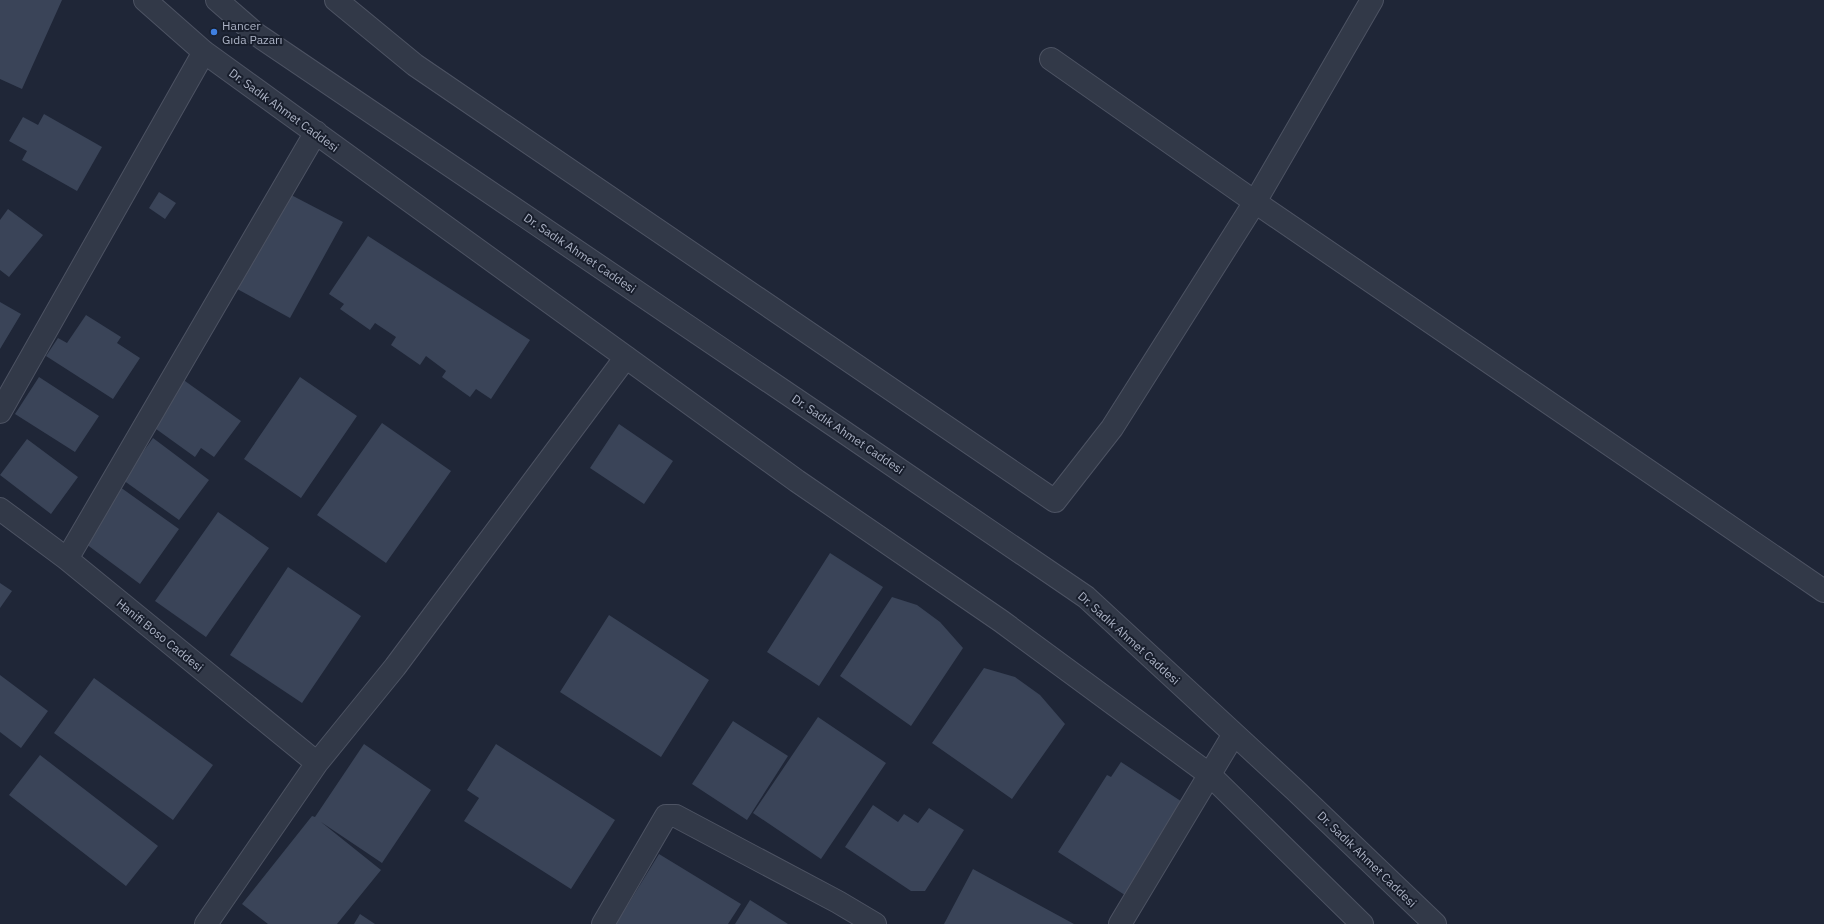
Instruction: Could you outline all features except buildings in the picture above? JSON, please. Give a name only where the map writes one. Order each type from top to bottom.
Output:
[{"type":"street","name":"Dr. Sadık Ahmet Caddesi","points":[[145,0],[204,52],[797,481],[1001,621],[1210,775],[1362,924]]},
{"type":"street","name":"Dr. Sadık Ahmet Caddesi","points":[[217,0],[256,34],[1086,597],[1234,734],[1435,924]]},
{"type":"street","points":[[336,0],[415,65],[1055,500],[1112,428],[1255,202],[1372,0]]},
{"type":"street","points":[[0,412],[204,52]]},
{"type":"street","points":[[1051,59],[1255,202],[1824,591]]},
{"type":"street","points":[[67,559],[316,132]]},
{"type":"street","points":[[212,922],[317,763],[395,667],[626,357]]},
{"type":"street","name":"Hanifi Boso Caddesi","points":[[0,508],[67,559],[317,763]]},
{"type":"street","points":[[1120,924],[1234,734]]},
{"type":"street","points":[[603,924],[666,816],[676,816],[838,902],[875,924]]},
{"type":"place","name":"Hancer Gıda Pazarı","points":[[214,32]]}]
